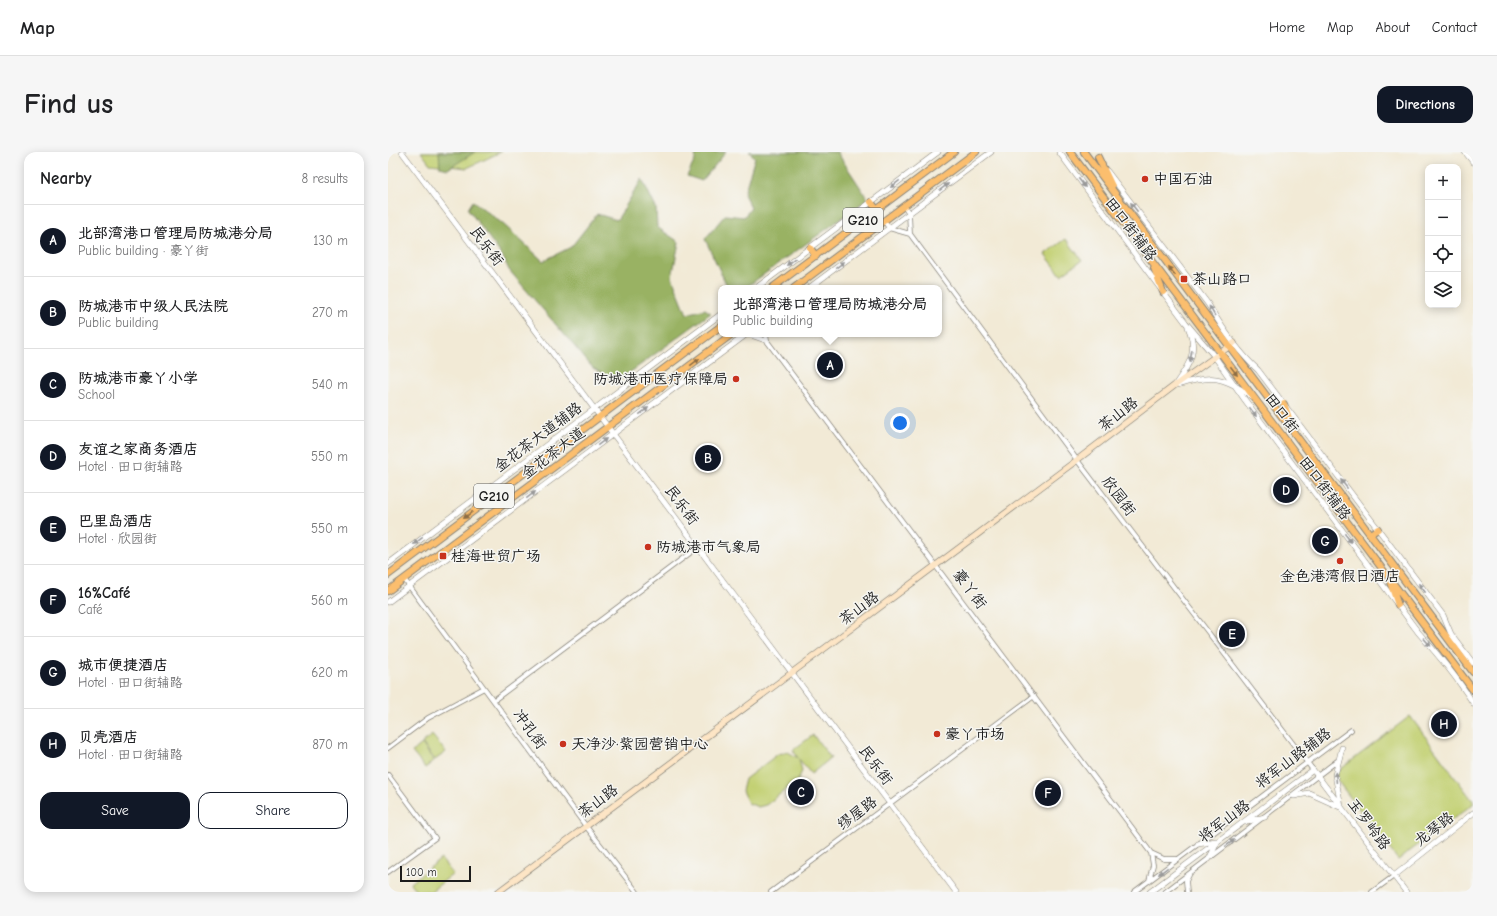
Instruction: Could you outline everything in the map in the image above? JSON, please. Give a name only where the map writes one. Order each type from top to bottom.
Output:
[{"type":"main road","name":"G210","points":[[776,285],[954,152]]},
{"type":"main road","name":"G210","points":[[798,285],[976,152]]},
{"type":"main road","name":"田口街","points":[[1070,152],[1473,690]]},
{"type":"main road","name":"田口街","points":[[1084,152],[1118,199],[1232,345],[1296,436],[1473,672]]},
{"type":"main road","points":[[1096,155],[1118,199]]},
{"type":"main road","points":[[871,202],[877,210]]},
{"type":"main road","points":[[810,248],[816,256]]},
{"type":"main road","points":[[1152,261],[1163,292]]},
{"type":"main road","name":"金花茶大道","points":[[388,575],[718,328]]},
{"type":"main road","name":"金花茶大道","points":[[388,591],[728,337]]},
{"type":"main road","name":"茶山路","points":[[498,892],[937,565],[1174,386],[1232,345]]},
{"type":"main road","points":[[1284,404],[1296,436]]},
{"type":"main road","points":[[1370,534],[1378,529]]},
{"type":"main road","points":[[1388,576],[1398,605]]},
{"type":"street","name":"民乐街","points":[[402,152],[956,892]]},
{"type":"street","points":[[760,285],[938,152]]},
{"type":"street","points":[[813,285],[991,152]]},
{"type":"street","name":"田口街辅路","points":[[1059,152],[1186,323],[1215,357],[1418,632],[1438,654],[1473,703]]},
{"type":"street","points":[[1465,152],[1473,162]]},
{"type":"street","name":"田口街辅路","points":[[1096,155],[1208,304],[1232,345],[1258,370],[1443,615],[1451,634],[1473,663]]},
{"type":"street","points":[[884,221],[889,228],[910,234],[909,213],[904,206]]},
{"type":"street","name":"欣园街","points":[[910,234],[1077,460],[1313,770]]},
{"type":"street","name":"金花茶大道辅路","points":[[388,564],[718,316]]},
{"type":"street","points":[[1174,386],[1190,363],[1194,340],[1186,323]]},
{"type":"street","points":[[388,602],[743,337]]},
{"type":"street","points":[[756,337],[767,341],[766,337]]},
{"type":"street","name":"豪丫街","points":[[767,341],[937,565],[1151,853]]},
{"type":"street","points":[[1174,386],[1203,377],[1234,384],[1254,397]]},
{"type":"street","points":[[494,700],[698,547]]},
{"type":"street","name":"冲孔街","points":[[404,579],[637,892]]},
{"type":"street","points":[[388,748],[428,718],[484,688]]},
{"type":"street","name":"缪屋路","points":[[771,892],[1034,696]]},
{"type":"street","name":"将军山路辅路","points":[[1134,892],[1351,730]]},
{"type":"street","points":[[1341,807],[1335,775],[1337,761],[1342,748]]},
{"type":"street","name":"将军山路辅路","points":[[1165,892],[1294,796],[1337,761]]},
{"type":"street","name":"玉罗岭路","points":[[1313,770],[1406,892]]},
{"type":"street","name":"将军山路","points":[[1150,892],[1313,770]]},
{"type":"street","points":[[388,775],[435,838],[388,872]]},
{"type":"street","points":[[1294,796],[1309,793],[1341,807]]},
{"type":"street","name":"龙琴路","points":[[1372,892],[1473,813]]},
{"type":"street","points":[[1242,823],[1265,817]]},
{"type":"street","points":[[1198,844],[1219,840]]},
{"type":"street","points":[[1209,859],[1219,840]]},
{"type":"street","points":[[1151,853],[1164,859],[1178,859]]},
{"type":"street","points":[[1149,881],[1153,865],[1151,853]]},
{"type":"street","points":[[1187,892],[1186,881],[1189,874]]},
{"type":"green space","points":[[421,152],[501,152],[467,168],[430,164]]},
{"type":"green space","points":[[439,152],[475,152],[448,169],[440,167]]},
{"type":"green space","points":[[696,152],[726,152],[702,181],[687,176],[695,160]]},
{"type":"green space","points":[[749,152],[837,152],[868,199],[749,285],[727,285],[705,239],[725,215],[744,217],[751,208],[744,194],[755,157]]},
{"type":"green space","points":[[642,179],[656,208],[657,227],[679,242],[672,277],[687,314],[705,309],[711,313],[617,382],[593,368],[509,270],[503,257],[468,209],[473,201],[503,224],[543,261],[571,247],[597,214],[617,220]]},
{"type":"green space","points":[[1066,239],[1082,260],[1061,275],[1045,254]]},
{"type":"green space","points":[[1410,716],[1473,801],[1473,804],[1398,860],[1333,775]]},
{"type":"green space","points":[[432,735],[446,752],[435,760],[422,743]]},
{"type":"green space","points":[[813,735],[831,758],[811,774],[799,759],[802,771],[798,780],[766,805],[758,807],[748,803],[742,791],[745,779],[778,754],[788,752],[798,758],[793,750]]},
{"type":"green space","points":[[422,744],[434,761],[425,768],[412,752]]},
{"type":"green space","points":[[441,859],[453,874],[430,892],[417,892],[410,883]]},
{"type":"place","name":"中国石油","points":[[1145,179]]},
{"type":"place","name":"茶山路口","points":[[1184,279]]},
{"type":"place","name":"北部湾港口管理局防城港分局","points":[[830,365]]},
{"type":"place","name":"防城港市医疗保障局","points":[[736,379]]},
{"type":"place","name":"防城港市中级人民法院","points":[[708,458]]},
{"type":"place","name":"友谊之家商务酒店","points":[[1286,490]]},
{"type":"place","name":"城市便捷酒店","points":[[1325,541]]},
{"type":"place","name":"防城港市气象局","points":[[648,547]]},
{"type":"place","name":"桂海世贸广场","points":[[443,556]]},
{"type":"place","name":"金色港湾假日酒店","points":[[1340,561]]},
{"type":"place","name":"巴里岛酒店","points":[[1232,634]]},
{"type":"place","name":"贝壳酒店","points":[[1444,724]]},
{"type":"place","name":"豪丫市场","points":[[937,734]]},
{"type":"place","name":"天净沙·紫园营销中心","points":[[563,744]]},
{"type":"place","name":"防城港市豪丫小学","points":[[801,792]]},
{"type":"place","name":"16%Café","points":[[1048,793]]}]
